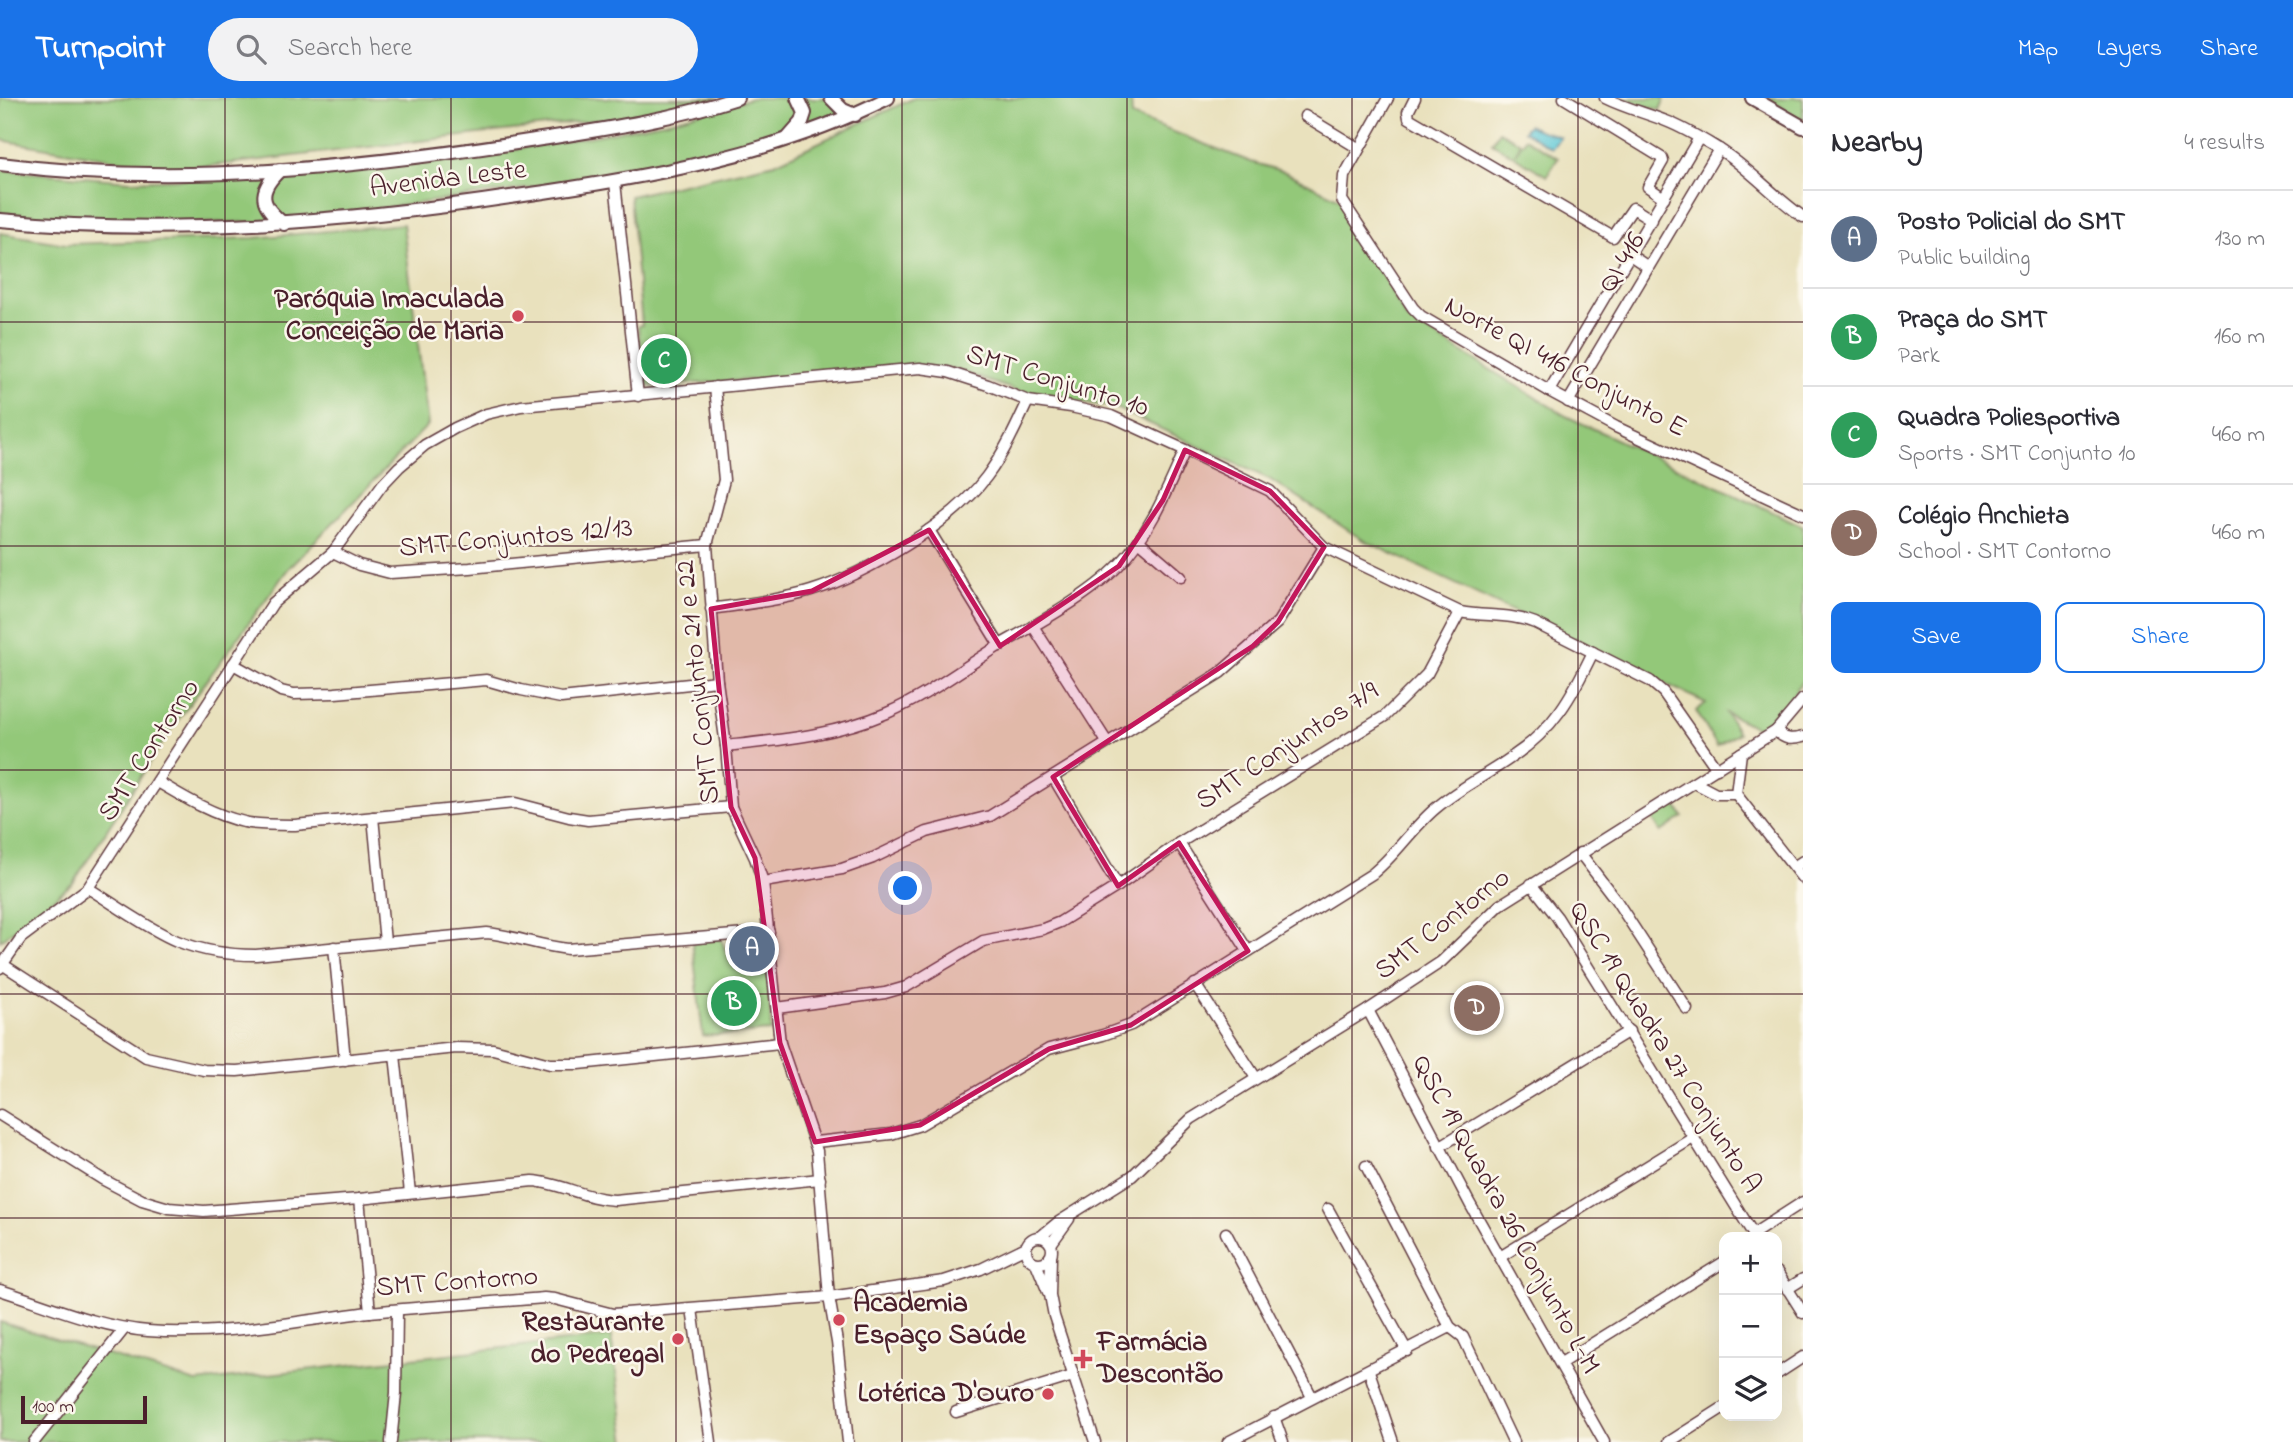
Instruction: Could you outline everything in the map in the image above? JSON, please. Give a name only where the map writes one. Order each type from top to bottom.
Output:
[{"type":"main road","name":"Avenida Leste","points":[[0,164],[138,174],[280,170],[507,145],[676,115],[737,98]]},
{"type":"main road","points":[[785,140],[802,121],[804,107],[798,98]]},
{"type":"main road","points":[[831,98],[843,110],[855,115]]},
{"type":"main road","name":"Avenida Leste","points":[[0,220],[141,228],[284,224],[450,206],[615,182],[701,165],[785,140],[855,115],[888,98]]},
{"type":"main road","points":[[1752,98],[1803,127]]},
{"type":"main road","points":[[280,170],[269,180],[263,200],[268,209],[284,224]]},
{"type":"street","name":"Norte QI 416 Conjunto E","points":[[1388,98],[1344,176],[1342,200],[1413,308],[1421,316],[1568,402],[1803,514]]},
{"type":"street","points":[[1416,98],[1408,112],[1409,118],[1613,237],[1633,208],[1652,220]]},
{"type":"street","points":[[1564,98],[1662,158],[1663,161],[1648,187],[1664,198]]},
{"type":"street","points":[[1605,98],[1623,107],[1667,121],[1719,149],[1750,171],[1780,201],[1803,218]]},
{"type":"street","points":[[1305,116],[1358,148]]},
{"type":"street","points":[[1549,391],[1699,138]]},
{"type":"street","name":"QI 416","points":[[1568,402],[1719,149]]},
{"type":"street","points":[[615,182],[638,396]]},
{"type":"street","points":[[1630,255],[1648,267]]},
{"type":"street","points":[[1620,271],[1637,284]]},
{"type":"street","name":"SMT Conjunto 10","points":[[333,552],[382,485],[399,467],[425,445],[486,414],[522,406],[920,368],[948,372],[1028,401],[1111,416],[1270,491],[1324,547],[1460,612],[1479,616],[1520,617],[1553,631],[1656,685],[1682,717],[1717,769]]},
{"type":"street","name":"SMT Conjunto 21 e 22","points":[[715,387],[724,480],[707,545],[717,681],[731,807],[763,882],[780,1043],[815,1142],[829,1297],[848,1442]]},
{"type":"street","points":[[711,609],[812,591],[877,561],[929,530],[968,499],[987,476],[1011,437],[1028,401]]},
{"type":"street","points":[[726,746],[803,737],[853,725],[886,713],[919,697],[1033,626],[1119,566],[1139,541],[1163,500],[1185,450]]},
{"type":"street","points":[[929,530],[1000,646]]},
{"type":"street","points":[[1139,541],[1181,577]]},
{"type":"street","name":"SMT Conjuntos 12/13","points":[[333,552],[359,565],[390,573],[707,545]]},
{"type":"street","points":[[763,882],[842,869],[927,832],[990,816],[1220,673],[1278,622],[1324,547]]},
{"type":"street","name":"SMT Contorno","points":[[1,966],[21,938],[88,888],[273,603],[333,552]]},
{"type":"street","name":"SMT Conjuntos 7/9","points":[[777,1008],[886,993],[906,987],[983,941],[1043,929],[1060,922],[1179,843],[1385,716],[1427,674],[1460,612]]},
{"type":"street","points":[[1033,626],[1107,742]]},
{"type":"street","points":[[815,1142],[891,1134],[920,1125],[1049,1049],[1120,1030],[1372,874],[1388,862],[1423,819],[1438,806],[1514,756],[1548,728],[1573,694],[1593,652]]},
{"type":"street","points":[[233,664],[281,691],[294,694],[486,680],[522,691],[561,698],[717,681]]},
{"type":"street","name":"SMT Contorno","points":[[1040,1237],[1057,1223],[1132,1177],[1192,1119],[1441,962],[1491,912],[1531,884],[1776,731],[1803,701]]},
{"type":"street","points":[[1776,731],[1782,737],[1792,740],[1803,737]]},
{"type":"street","points":[[1741,753],[1735,794],[1803,879]]},
{"type":"street","points":[[1054,777],[1118,886]]},
{"type":"street","points":[[158,782],[188,800],[247,823],[295,825],[515,803],[588,820],[731,807]]},
{"type":"street","points":[[1695,783],[1716,794],[1735,794]]},
{"type":"street","points":[[373,817],[385,942]]},
{"type":"street","points":[[1179,843],[1248,951]]},
{"type":"street","points":[[1580,853],[1616,900],[1687,1009]]},
{"type":"street","points":[[1794,867],[1803,861]]},
{"type":"street","name":"QSC 19 Quadra 27 Conjunto A","points":[[1531,884],[1557,917],[1752,1232]]},
{"type":"street","points":[[88,888],[175,940],[231,955],[256,955],[487,933],[568,950],[769,932]]},
{"type":"street","points":[[334,947],[345,1060]]},
{"type":"street","points":[[1,966],[146,1057],[220,1071],[456,1048],[493,1049],[550,1064],[579,1064],[780,1043]]},
{"type":"street","points":[[1195,984],[1256,1078]]},
{"type":"street","name":"QSC 19 Quadra 26 Conjunto L-M","points":[[1368,1010],[1439,1147],[1604,1442]]},
{"type":"street","points":[[1439,1147],[1629,1031]]},
{"type":"street","points":[[395,1055],[410,1193]]},
{"type":"street","points":[[0,1115],[102,1179],[142,1200],[169,1208],[204,1211],[359,1199],[533,1181],[602,1199],[622,1199],[820,1178]]},
{"type":"street","points":[[1500,1257],[1693,1138]]},
{"type":"street","points":[[1366,1166],[1450,1327],[1463,1337],[1513,1442]]},
{"type":"street","points":[[359,1199],[370,1312]]},
{"type":"street","points":[[1758,1232],[1803,1202]]},
{"type":"street","points":[[1328,1209],[1407,1351]]},
{"type":"street","name":"SMT Contorno","points":[[1051,1244],[1066,1222],[1077,1212]]},
{"type":"street","points":[[1226,1233],[1312,1397]]},
{"type":"street","points":[[1050,1295],[1030,1256],[1032,1239],[1040,1237],[1051,1244],[1050,1295],[1054,1316],[1095,1442]]},
{"type":"street","points":[[1030,1256],[1044,1263],[1051,1257]]},
{"type":"street","name":"SMT Contorno","points":[[0,1290],[125,1328],[185,1332],[370,1312],[544,1298],[613,1314],[829,1297],[944,1281],[1001,1259],[1030,1256]]},
{"type":"street","points":[[1561,1363],[1719,1265]]},
{"type":"street","points":[[1787,1289],[1803,1279]]},
{"type":"street","points":[[1782,1280],[1803,1313]]},
{"type":"street","points":[[691,1309],[711,1442]]},
{"type":"street","points":[[391,1442],[396,1393],[397,1310]]},
{"type":"street","points":[[1228,1442],[1450,1327]]},
{"type":"street","points":[[34,1442],[125,1328]]},
{"type":"street","points":[[1782,1371],[1803,1357]]},
{"type":"street","points":[[1369,1371],[1393,1442]]},
{"type":"street","points":[[956,1412],[1073,1376]]},
{"type":"street","points":[[1669,1442],[1719,1410]]},
{"type":"street","points":[[1274,1417],[1283,1442]]},
{"type":"highlighted area","points":[[1185,450],[1270,491],[1324,547],[1278,622],[1253,646],[1053,777],[1118,886],[1179,843],[1248,951],[1131,1025],[1049,1049],[920,1125],[815,1142],[780,1043],[755,858],[731,807],[711,609],[812,591],[929,530],[1000,646],[1119,566],[1163,500]]},
{"type":"green space","points":[[0,98],[718,98],[690,109],[175,170],[0,140]]},
{"type":"green space","points":[[752,98],[828,98],[840,114],[786,138],[616,176],[282,222],[143,223],[0,213],[0,170],[130,181],[285,175],[483,154],[595,136],[673,120]]},
{"type":"green space","points":[[914,98],[1131,98],[1132,116],[1251,162],[1285,172],[1342,200],[1406,318],[1566,416],[1803,526],[1803,680],[1781,712],[1758,728],[1726,713],[1738,733],[1717,746],[1696,711],[1706,703],[1363,540],[1269,479],[1114,407],[1029,395],[951,368],[647,386],[646,375],[643,375],[638,326],[642,325],[630,196],[775,163]]},
{"type":"green space","points":[[1620,98],[1665,98],[1660,110]]},
{"type":"green space","points":[[1766,98],[1803,98],[1803,120]]},
{"type":"green space","points":[[1499,131],[1521,143],[1515,154],[1525,138],[1558,158],[1547,176],[1492,143]]},
{"type":"green space","points":[[403,224],[428,425],[288,569],[170,731],[73,883],[0,941],[0,233],[66,244],[254,238]]},
{"type":"green space","points":[[1675,804],[1683,817],[1661,832],[1652,819]]},
{"type":"green space","points":[[721,939],[735,968],[747,973],[768,975],[771,1031],[703,1036],[692,941]]},
{"type":"green space","points":[[0,1322],[196,1382],[611,1336],[626,1442],[0,1442]]},
{"type":"water","points":[[1528,125],[1560,137],[1552,148],[1524,131]]},
{"type":"place","name":"Paróquia Imaculada Conceição de Maria","points":[[518,316]]},
{"type":"place","name":"Quadra Poliesportiva","points":[[664,361]]},
{"type":"place","name":"Posto Policial do SMT","points":[[752,949]]},
{"type":"place","name":"Praça do SMT","points":[[734,1003]]},
{"type":"place","name":"Colégio Anchieta","points":[[1477,1008]]},
{"type":"place","name":"Academia Espaço Saúde","points":[[839,1320]]},
{"type":"place","name":"Restaurante do Pedregal","points":[[678,1339]]},
{"type":"place","name":"Farmácia Descontão","points":[[1083,1359]]},
{"type":"place","name":"Lotérica D'Ouro","points":[[1048,1394]]}]
